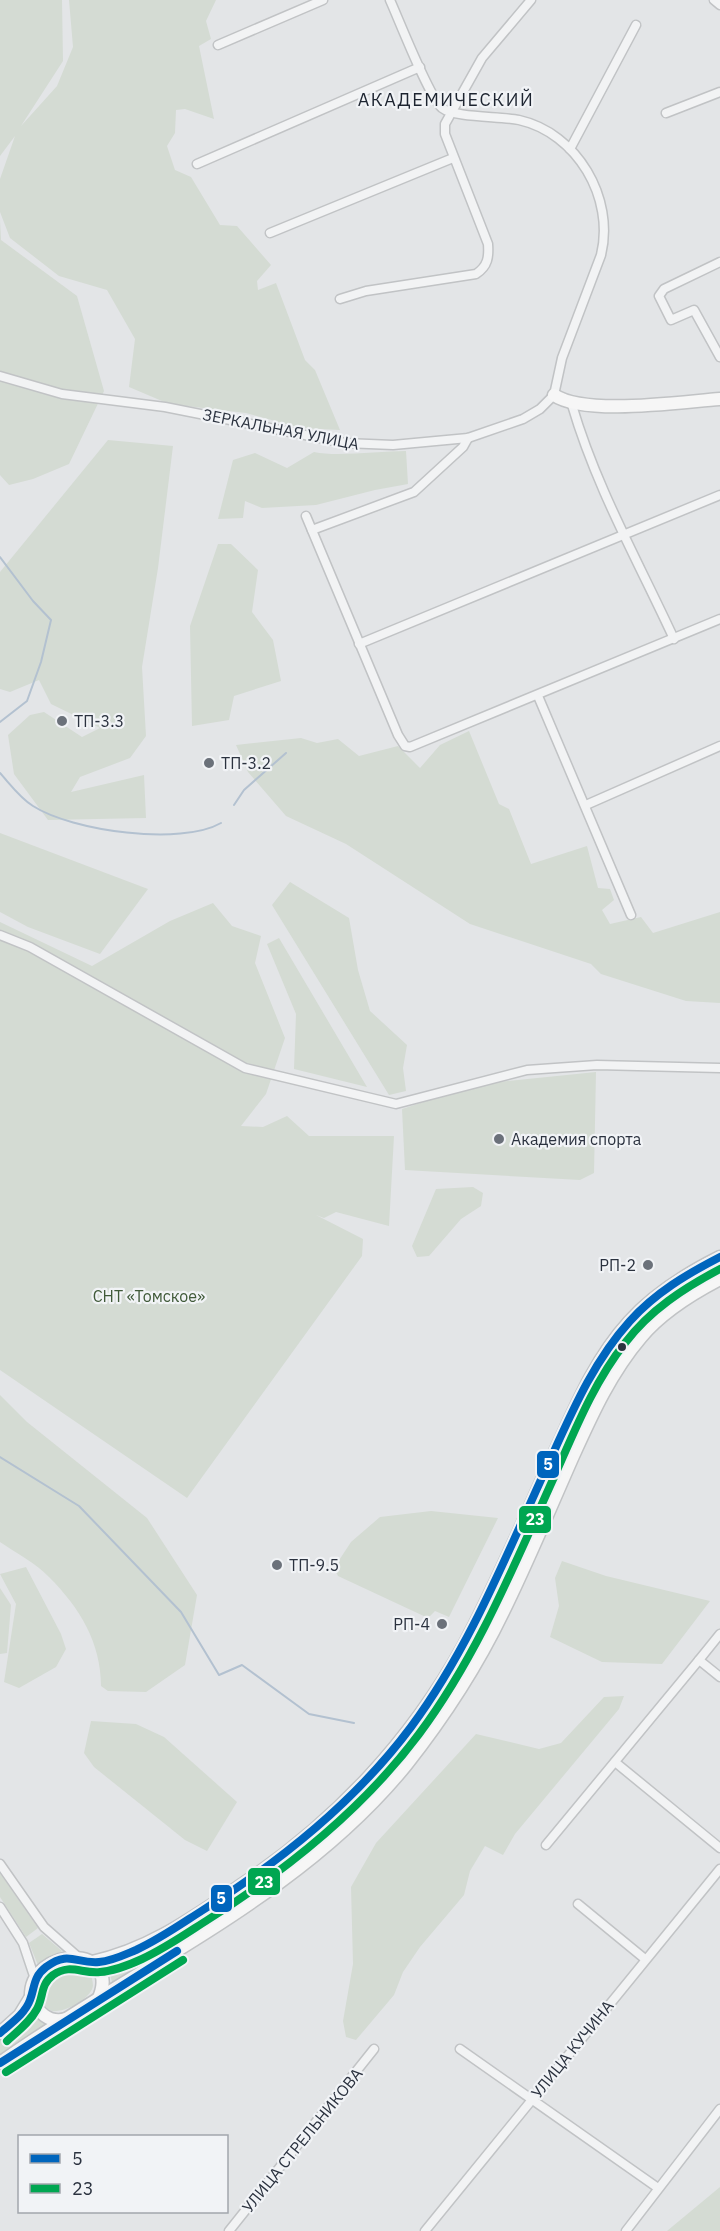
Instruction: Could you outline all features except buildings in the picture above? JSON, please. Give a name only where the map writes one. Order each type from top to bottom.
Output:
[{"type":"street","points":[[218,45],[323,0]]},
{"type":"street","points":[[390,0],[441,107],[450,112],[528,123],[554,135],[586,168],[595,186],[601,203],[605,239],[584,305],[562,358],[554,395],[572,405],[618,406],[720,399]]},
{"type":"street","points":[[340,299],[366,291],[476,274],[484,268],[489,257],[488,244],[453,158],[445,134],[445,124],[482,58],[531,0]]},
{"type":"street","points":[[714,0],[720,5]]},
{"type":"street","points":[[570,149],[636,25]]},
{"type":"street","points":[[196,164],[420,67]]},
{"type":"street","points":[[666,113],[720,92]]},
{"type":"street","points":[[270,233],[453,158]]},
{"type":"street","points":[[720,262],[664,289],[659,296],[671,320],[694,310],[720,357]]},
{"type":"street","name":"ЗЕРКАЛЬНАЯ УЛИЦА","points":[[0,376],[62,394],[165,407],[345,443],[393,446],[468,438],[523,419],[540,409],[554,395]]},
{"type":"street","points":[[572,405],[602,491],[626,534],[674,639]]},
{"type":"street","points":[[312,530],[414,492],[463,447],[468,438]]},
{"type":"street","points":[[359,644],[720,495]]},
{"type":"street","points":[[306,516],[398,735],[405,746],[416,747],[720,619]]},
{"type":"street","points":[[538,696],[632,915]]},
{"type":"street","points":[[586,805],[720,746]]},
{"type":"street","points":[[0,935],[30,947],[245,1068],[396,1104],[527,1070],[597,1065],[720,1068]]},
{"type":"street","points":[[92,1962],[120,1956],[144,1947],[254,1877],[299,1844],[350,1797],[396,1746],[448,1673],[486,1604],[584,1390],[605,1353],[628,1323],[667,1288],[720,1257]]},
{"type":"street","points":[[0,2063],[264,1894],[314,1856],[366,1809],[411,1758],[444,1714],[503,1613],[599,1400],[642,1336],[678,1303],[720,1279]]},
{"type":"street","points":[[667,1288],[678,1303]]},
{"type":"street","points":[[628,1323],[642,1336]]},
{"type":"street","points":[[546,1845],[720,1634]]},
{"type":"street","points":[[699,1660],[720,1677]]},
{"type":"street","points":[[427,1704],[444,1714]]},
{"type":"street","points":[[396,1746],[411,1758]]},
{"type":"street","points":[[615,1762],[720,1848]]},
{"type":"street","points":[[0,1864],[44,1927],[78,1956],[92,1962],[102,1976],[103,1988],[98,2000]]},
{"type":"street","name":"УЛИЦА КУЧИНА","points":[[425,2231],[720,1869]]},
{"type":"street","points":[[578,1904],[645,1959]]},
{"type":"street","points":[[0,1907],[23,1943],[35,1979],[31,1998],[20,2015],[0,2033]]},
{"type":"street","points":[[35,1979],[52,1963],[78,1956]]},
{"type":"street","points":[[31,1998],[35,2008],[47,2017],[60,2021],[70,2018]]},
{"type":"street","name":"УЛИЦА СТРЕЛЬНИКОВА","points":[[229,2231],[374,2049]]},
{"type":"street","points":[[460,2049],[658,2188]]},
{"type":"street","points":[[626,2231],[720,2109]]},
{"type":"green space","points":[[0,0],[62,0],[63,61],[21,126],[57,86],[73,47],[69,0],[216,0],[206,21],[211,39],[199,46],[214,119],[185,109],[176,110],[175,133],[167,146],[175,170],[191,177],[220,225],[237,226],[271,265],[257,281],[258,290],[276,283],[305,360],[315,370],[340,430],[301,428],[246,413],[169,404],[129,387],[135,339],[107,290],[59,276],[10,238],[0,212],[0,179],[15,136],[0,156]]},
{"type":"green space","points":[[0,220],[1,240],[77,296],[104,391],[69,464],[33,479],[9,485],[0,475]]},
{"type":"green space","points":[[108,440],[173,446],[158,568],[142,667],[146,736],[130,758],[80,777],[71,792],[144,775],[146,818],[48,820],[14,774],[8,735],[30,715],[44,712],[82,737],[100,728],[51,704],[39,680],[10,692],[0,689],[0,572]]},
{"type":"green space","points":[[406,451],[408,484],[316,505],[262,508],[245,501],[243,518],[218,519],[233,460],[255,453],[287,468],[314,452],[346,454]]},
{"type":"green space","points":[[218,544],[231,544],[258,570],[252,612],[273,640],[281,681],[234,696],[229,720],[192,726],[190,626]]},
{"type":"green space","points":[[469,731],[499,804],[509,809],[531,864],[587,846],[598,888],[610,889],[614,900],[602,910],[610,924],[641,917],[653,933],[720,912],[720,1003],[686,1001],[601,974],[591,964],[470,924],[346,844],[286,816],[248,772],[236,745],[301,738],[317,743],[338,739],[359,756],[398,746],[420,768],[440,745]]},
{"type":"green space","points":[[0,833],[148,889],[100,954],[28,927],[0,912]]},
{"type":"green space","points":[[290,882],[349,918],[358,970],[370,1011],[407,1045],[403,1068],[406,1091],[389,1095],[272,905]]},
{"type":"green space","name":"СНТ «Томское»","points":[[213,903],[232,926],[261,936],[255,963],[285,1038],[266,1094],[241,1126],[263,1127],[287,1116],[309,1136],[394,1136],[389,1226],[336,1212],[324,1218],[316,1215],[363,1239],[362,1256],[187,1498],[0,1370],[0,922],[92,966],[170,921]]},
{"type":"green space","points":[[279,938],[367,1087],[294,1069],[296,1014],[267,944]]},
{"type":"green space","name":"Академия спорта","points":[[596,1072],[594,1173],[580,1180],[405,1170],[402,1109],[479,1084]]},
{"type":"green space","points":[[473,1187],[483,1193],[481,1206],[461,1219],[429,1256],[417,1257],[412,1246],[436,1189]]},
{"type":"green space","points":[[629,1333],[633,1335],[602,1378],[599,1376]]},
{"type":"green space","points":[[595,1383],[599,1385],[496,1610],[473,1654],[439,1706],[437,1703],[492,1607]]},
{"type":"green space","points":[[0,1395],[27,1422],[147,1518],[197,1595],[185,1665],[146,1692],[108,1691],[101,1686],[100,1670],[93,1641],[70,1601],[44,1572],[0,1542]]},
{"type":"green space","points":[[431,1511],[498,1518],[449,1617],[435,1611],[428,1618],[338,1576],[334,1568],[351,1542],[380,1517]]},
{"type":"green space","points":[[562,1561],[606,1576],[710,1601],[662,1664],[602,1662],[550,1637],[559,1606],[555,1578]]},
{"type":"green space","points":[[26,1567],[61,1634],[66,1649],[56,1667],[19,1688],[4,1682],[16,1604],[0,1574]]},
{"type":"green space","points":[[0,1588],[11,1605],[7,1653],[0,1654]]},
{"type":"green space","points":[[624,1696],[619,1709],[515,1834],[503,1855],[485,1846],[470,1871],[464,1895],[420,1947],[403,1972],[394,1995],[356,2040],[346,2037],[343,2021],[353,1964],[351,1887],[376,1843],[476,1734],[539,1749],[561,1743],[604,1697]]},
{"type":"green space","points":[[91,1721],[136,1724],[164,1737],[237,1802],[207,1851],[185,1840],[94,1767],[84,1753]]},
{"type":"green space","points":[[393,1760],[397,1764],[344,1820],[310,1851],[238,1903],[112,1982],[108,1967],[128,1963],[146,1955],[268,1875],[344,1811]]},
{"type":"green space","points":[[0,1873],[38,1928],[26,1937],[0,1897]]},
{"type":"green space","points":[[42,1934],[62,1951],[38,1965],[29,1943]]},
{"type":"green space","points":[[75,1963],[90,1971],[93,1984],[91,1991],[76,2004],[63,2010],[52,2011],[43,2004],[38,1996],[42,1981],[57,1969]]},
{"type":"green space","points":[[31,2010],[50,2025],[0,2056],[0,2040],[12,2031]]},
{"type":"green space","points":[[720,2187],[720,2231],[667,2231]]},
{"type":"waterway","name":"АКАДЕМИЧЕСКИЙ","points":[[0,557],[33,601],[51,620],[41,662],[27,701],[0,722]]},
{"type":"waterway","name":"АКАДЕМИЧЕСКИЙ","points":[[234,805],[244,790],[286,753]]},
{"type":"waterway","name":"АКАДЕМИЧЕСКИЙ","points":[[0,773],[19,795],[33,806],[51,815],[99,828],[127,832],[180,834],[203,830],[221,823]]},
{"type":"waterway","points":[[0,1457],[79,1506],[181,1612],[219,1675],[242,1665],[309,1714],[354,1723]]},
{"type":"transit line","name":"5","points":[[0,2033],[25,2010],[37,1978],[46,1967],[67,1958],[91,1962],[118,1958],[162,1936],[261,1871],[315,1828],[366,1780],[411,1727],[451,1666],[485,1602],[572,1412],[604,1355],[630,1321],[650,1302],[684,1277],[720,1257]]},
{"type":"transit line","name":"23","points":[[7,2041],[34,2014],[46,1983],[53,1975],[65,1970],[94,1972],[116,1969],[142,1959],[168,1945],[267,1880],[323,1836],[374,1788],[419,1734],[460,1673],[510,1575],[586,1407],[614,1358],[645,1320],[681,1292],[720,1269]]},
{"type":"transit line","name":"5","points":[[0,2063],[177,1951]]},
{"type":"transit line","name":"23","points":[[6,2072],[183,1960]]},
{"type":"place","name":"ТП-3.3","points":[[62,721]]},
{"type":"place","name":"ТП-3.2","points":[[209,763]]},
{"type":"place","name":"Академия спорта","points":[[499,1139]]},
{"type":"place","name":"РП-2","points":[[648,1265]]},
{"type":"place","name":"ТП-9.5","points":[[277,1565]]},
{"type":"place","name":"РП-4","points":[[442,1624]]},
{"type":"district","name":"АКАДЕМИЧЕСКИЙ","points":[[446,100]]}]
